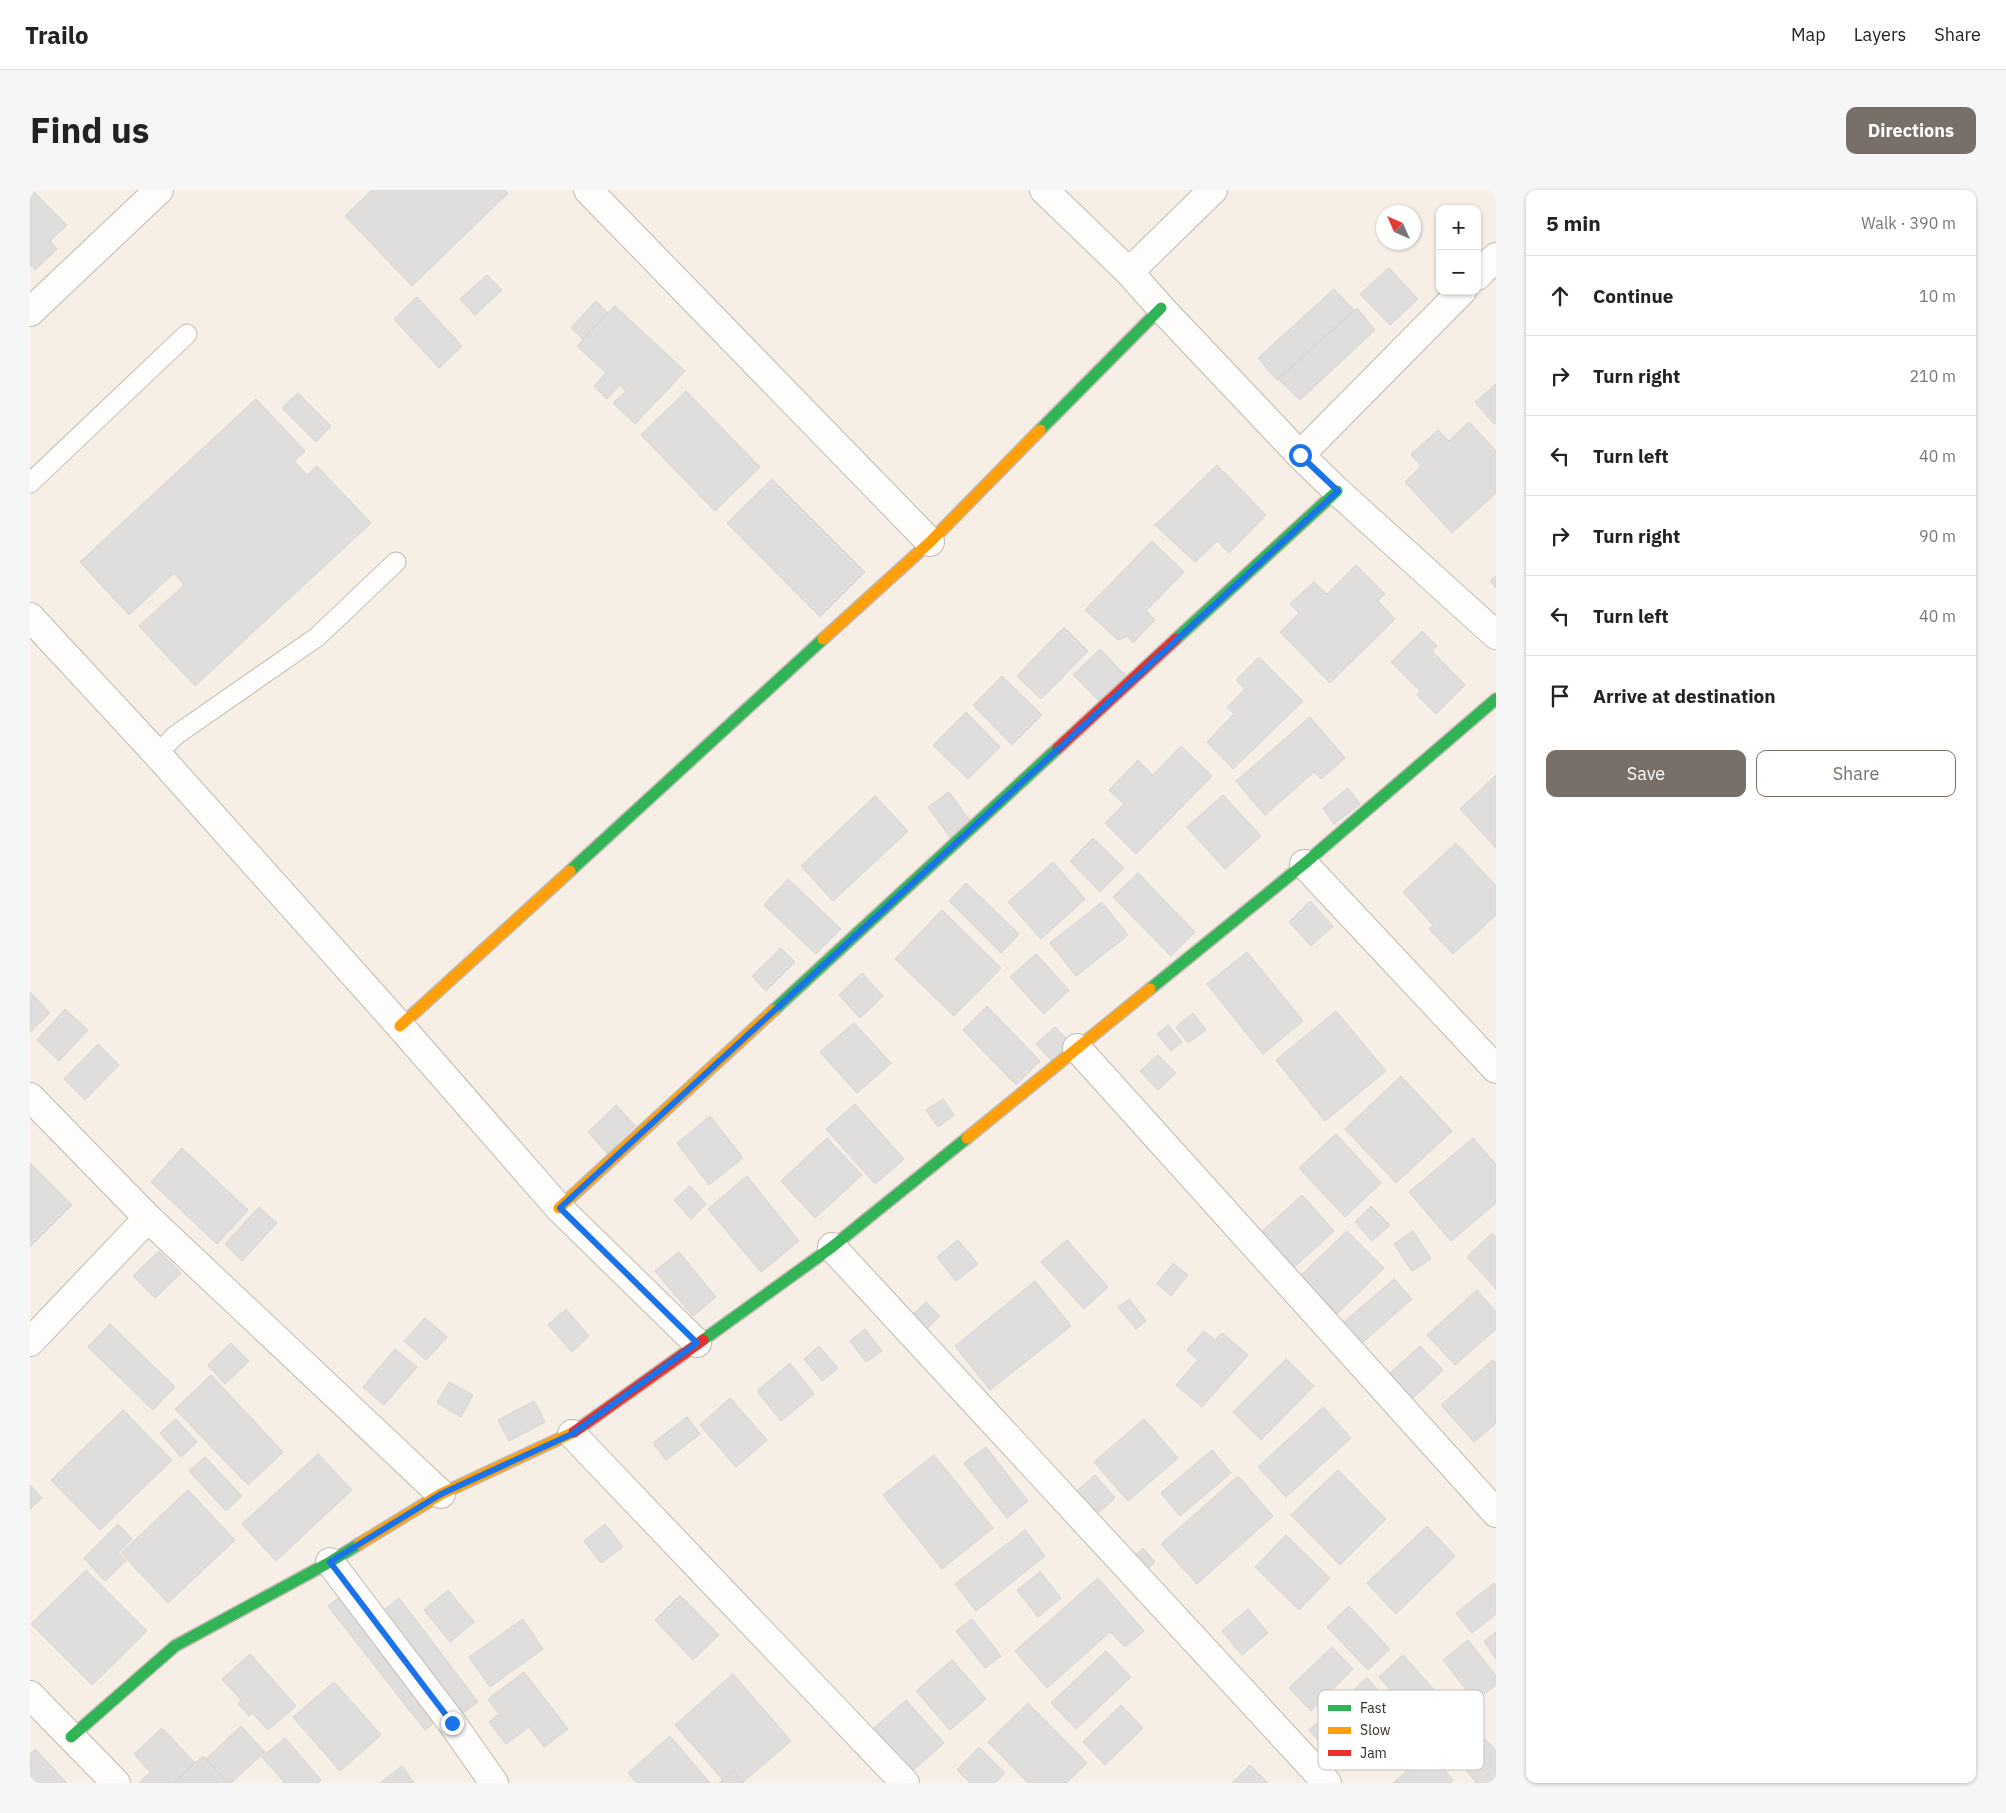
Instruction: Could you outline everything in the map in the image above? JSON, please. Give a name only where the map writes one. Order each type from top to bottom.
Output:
[{"type":"street","points":[[30,312],[159,190]]},
{"type":"street","points":[[588,190],[930,542]]},
{"type":"street","points":[[1044,190],[1129,272],[1300,455],[1496,635]]},
{"type":"street","points":[[1129,272],[1213,190]]},
{"type":"street","points":[[1481,272],[1496,257]]},
{"type":"street","points":[[1300,455],[1458,295]]},
{"type":"street","points":[[400,1026],[930,542],[1161,308]]},
{"type":"street","points":[[560,1208],[1338,491]]},
{"type":"street","points":[[30,617],[157,754],[560,1208],[697,1343]]},
{"type":"street","points":[[71,1737],[175,1646],[330,1562],[441,1494],[572,1434],[832,1247],[1304,864],[1496,699]]},
{"type":"street","points":[[1304,864],[1496,1069]]},
{"type":"street","points":[[1077,1048],[1496,1513]]},
{"type":"street","points":[[30,1097],[148,1218],[441,1494]]},
{"type":"street","points":[[30,1342],[148,1218]]},
{"type":"street","points":[[832,1247],[1327,1783]]},
{"type":"street","points":[[572,1434],[905,1783]]},
{"type":"street","points":[[330,1562],[452,1723],[494,1783]]},
{"type":"street","points":[[30,1695],[116,1783]]},
{"type":"lane","points":[[30,483],[187,334]]},
{"type":"lane","points":[[157,754],[176,735],[317,637],[396,562]]},
{"type":"building","points":[[30,190],[67,225],[50,241],[57,249],[35,270],[30,264]]},
{"type":"building","points":[[372,190],[505,190],[508,193],[412,286],[345,216]]},
{"type":"building","points":[[1389,268],[1418,299],[1390,325],[1360,294]]},
{"type":"building","points":[[487,275],[502,290],[475,315],[460,299]]},
{"type":"building","points":[[1334,289],[1354,310],[1277,380],[1258,358]]},
{"type":"building","points":[[417,297],[462,346],[439,368],[394,319]]},
{"type":"building","points":[[596,301],[608,313],[583,339],[571,328]]},
{"type":"building","points":[[615,306],[685,371],[635,424],[613,403],[626,391],[620,385],[607,399],[594,386],[606,373],[577,346]]},
{"type":"building","points":[[1357,308],[1375,330],[1300,400],[1278,379]]},
{"type":"building","points":[[1496,384],[1496,423],[1494,424],[1475,402]]},
{"type":"building","points":[[686,391],[760,467],[715,511],[641,435]]},
{"type":"building","points":[[298,393],[331,426],[316,442],[282,408]]},
{"type":"building","points":[[256,399],[305,451],[294,461],[307,475],[317,466],[371,523],[195,686],[139,626],[184,585],[174,573],[129,615],[80,562]]},
{"type":"building","points":[[1469,422],[1496,451],[1496,493],[1452,533],[1405,482],[1421,466],[1411,454],[1438,430],[1449,441]]},
{"type":"building","points":[[1217,465],[1266,515],[1229,553],[1217,541],[1195,562],[1155,525]]},
{"type":"building","points":[[772,479],[865,572],[820,617],[727,523]]},
{"type":"building","points":[[1152,541],[1184,572],[1146,611],[1155,620],[1133,643],[1128,636],[1118,640],[1085,610]]},
{"type":"building","points":[[1356,565],[1385,594],[1378,601],[1395,619],[1330,683],[1280,632],[1299,613],[1290,604],[1314,582],[1327,594]]},
{"type":"building","points":[[1496,576],[1496,588],[1490,581]]},
{"type":"building","points":[[1064,627],[1088,651],[1041,699],[1017,676]]},
{"type":"building","points":[[1422,631],[1437,646],[1432,651],[1465,685],[1436,714],[1417,695],[1420,691],[1391,662]]},
{"type":"building","points":[[1100,649],[1129,679],[1103,705],[1073,675]]},
{"type":"building","points":[[1259,657],[1303,701],[1233,769],[1207,742],[1234,714],[1227,707],[1245,689],[1236,680]]},
{"type":"building","points":[[1002,676],[1042,715],[1012,745],[973,705]]},
{"type":"building","points":[[966,712],[1000,747],[968,779],[933,745]]},
{"type":"building","points":[[1310,717],[1345,758],[1321,779],[1314,772],[1265,815],[1236,781]]},
{"type":"building","points":[[1181,746],[1212,776],[1136,854],[1105,823],[1124,804],[1109,790],[1138,760],[1153,775]]},
{"type":"building","points":[[1496,775],[1496,848],[1460,809]]},
{"type":"building","points":[[1348,788],[1360,804],[1334,824],[1323,808]]},
{"type":"building","points":[[949,792],[974,826],[953,841],[928,807]]},
{"type":"building","points":[[1223,795],[1261,836],[1225,869],[1187,827]]},
{"type":"building","points":[[875,796],[908,831],[833,901],[801,866]]},
{"type":"building","points":[[1093,838],[1124,868],[1100,892],[1070,861]]},
{"type":"building","points":[[1456,843],[1496,886],[1496,915],[1453,954],[1429,929],[1433,925],[1403,892]]},
{"type":"building","points":[[1053,862],[1085,899],[1041,939],[1008,902]]},
{"type":"building","points":[[1138,873],[1195,932],[1171,956],[1113,897]]},
{"type":"building","points":[[788,879],[841,929],[816,954],[764,905]]},
{"type":"building","points":[[966,883],[1019,934],[1001,953],[949,901]]},
{"type":"building","points":[[1310,901],[1333,926],[1311,946],[1289,922]]},
{"type":"building","points":[[1102,902],[1128,935],[1076,976],[1050,943]]},
{"type":"building","points":[[942,910],[1001,968],[954,1016],[895,959]]},
{"type":"building","points":[[781,948],[795,962],[766,991],[752,976]]},
{"type":"building","points":[[1247,952],[1303,1021],[1263,1054],[1207,984]]},
{"type":"building","points":[[1036,954],[1069,990],[1044,1014],[1010,977]]},
{"type":"building","points":[[862,973],[883,996],[860,1018],[839,995]]},
{"type":"building","points":[[30,992],[50,1013],[30,1032]]},
{"type":"building","points":[[987,1006],[1040,1061],[1016,1085],[963,1030]]},
{"type":"building","points":[[65,1009],[88,1030],[59,1061],[37,1040]]},
{"type":"building","points":[[1336,1011],[1386,1071],[1325,1121],[1276,1060]]},
{"type":"building","points":[[1193,1013],[1206,1030],[1188,1043],[1176,1027]]},
{"type":"building","points":[[854,1023],[891,1063],[857,1093],[820,1052]]},
{"type":"building","points":[[1168,1025],[1182,1042],[1171,1051],[1157,1034]]},
{"type":"building","points":[[1055,1027],[1072,1044],[1053,1062],[1036,1044]]},
{"type":"building","points":[[98,1044],[119,1065],[85,1100],[64,1079]]},
{"type":"building","points":[[1158,1055],[1176,1073],[1158,1090],[1140,1071]]},
{"type":"building","points":[[1401,1076],[1452,1131],[1396,1183],[1345,1129]]},
{"type":"building","points":[[943,1099],[954,1115],[938,1127],[926,1110]]},
{"type":"building","points":[[855,1104],[904,1159],[875,1184],[826,1129]]},
{"type":"building","points":[[616,1105],[635,1126],[607,1153],[588,1132]]},
{"type":"building","points":[[710,1116],[743,1158],[709,1185],[677,1143]]},
{"type":"building","points":[[1336,1134],[1381,1183],[1345,1217],[1299,1168]]},
{"type":"building","points":[[827,1138],[862,1175],[815,1218],[781,1181]]},
{"type":"building","points":[[1473,1138],[1496,1165],[1496,1203],[1451,1241],[1409,1192]]},
{"type":"building","points":[[182,1148],[248,1210],[217,1244],[151,1182]]},
{"type":"building","points":[[30,1163],[72,1205],[30,1247]]},
{"type":"building","points":[[747,1176],[799,1241],[761,1272],[708,1209]]},
{"type":"building","points":[[690,1186],[706,1204],[691,1219],[674,1200]]},
{"type":"building","points":[[1302,1195],[1334,1231],[1290,1271],[1258,1235]]},
{"type":"building","points":[[1371,1206],[1390,1225],[1372,1241],[1355,1222]]},
{"type":"building","points":[[259,1207],[277,1223],[242,1261],[225,1244]]},
{"type":"building","points":[[1347,1231],[1384,1268],[1337,1314],[1300,1276]]},
{"type":"building","points":[[1413,1231],[1431,1259],[1412,1271],[1394,1244]]},
{"type":"building","points":[[1492,1233],[1496,1237],[1496,1289],[1467,1257]]},
{"type":"building","points":[[958,1240],[978,1264],[956,1281],[937,1257]]},
{"type":"building","points":[[1067,1240],[1108,1287],[1084,1309],[1041,1262]]},
{"type":"building","points":[[159,1251],[181,1273],[155,1298],[133,1276]]},
{"type":"building","points":[[679,1252],[716,1297],[693,1316],[655,1271]]},
{"type":"building","points":[[1173,1263],[1188,1275],[1171,1296],[1157,1284]]},
{"type":"building","points":[[1394,1279],[1412,1299],[1362,1343],[1343,1323]]},
{"type":"building","points":[[1035,1281],[1071,1326],[990,1390],[955,1346]]},
{"type":"building","points":[[1477,1290],[1496,1312],[1496,1329],[1455,1365],[1427,1335]]},
{"type":"building","points":[[1129,1299],[1146,1321],[1136,1329],[1118,1307]]},
{"type":"building","points":[[926,1302],[940,1316],[923,1333],[908,1319]]},
{"type":"building","points":[[566,1309],[589,1336],[572,1352],[548,1325]]},
{"type":"building","points":[[425,1318],[447,1337],[426,1360],[404,1341]]},
{"type":"building","points":[[110,1324],[175,1387],[153,1410],[88,1347]]},
{"type":"building","points":[[865,1329],[882,1351],[866,1362],[850,1341]]},
{"type":"building","points":[[1204,1331],[1215,1340],[1222,1333],[1248,1355],[1202,1407],[1176,1385],[1198,1360],[1187,1350]]},
{"type":"building","points":[[231,1343],[249,1361],[225,1384],[208,1365]]},
{"type":"building","points":[[819,1346],[838,1368],[822,1381],[804,1359]]},
{"type":"building","points":[[1420,1346],[1443,1370],[1412,1399],[1389,1374]]},
{"type":"building","points":[[395,1349],[417,1367],[384,1405],[363,1387]]},
{"type":"building","points":[[1286,1359],[1314,1386],[1261,1440],[1233,1412]]},
{"type":"building","points":[[1493,1360],[1496,1363],[1496,1423],[1474,1442],[1441,1405]]},
{"type":"building","points":[[790,1363],[814,1394],[781,1421],[757,1391]]},
{"type":"building","points":[[211,1375],[283,1452],[248,1485],[175,1409]]},
{"type":"building","points":[[449,1382],[473,1395],[461,1417],[437,1403]]},
{"type":"building","points":[[730,1398],[767,1440],[736,1467],[700,1425]]},
{"type":"building","points":[[534,1401],[545,1422],[509,1441],[498,1420]]},
{"type":"building","points":[[1323,1407],[1351,1438],[1286,1497],[1258,1467]]},
{"type":"building","points":[[123,1410],[172,1460],[100,1530],[51,1480]]},
{"type":"building","points":[[687,1417],[700,1434],[666,1460],[653,1443]]},
{"type":"building","points":[[176,1419],[197,1442],[181,1457],[160,1433]]},
{"type":"building","points":[[1144,1419],[1178,1458],[1128,1501],[1094,1462]]},
{"type":"building","points":[[986,1447],[1028,1501],[1007,1518],[964,1463]]},
{"type":"building","points":[[1212,1450],[1231,1473],[1180,1516],[1161,1493]]},
{"type":"building","points":[[318,1454],[352,1490],[276,1561],[242,1524]]},
{"type":"building","points":[[934,1455],[993,1528],[942,1569],[883,1495]]},
{"type":"building","points":[[205,1457],[242,1496],[226,1511],[189,1471]]},
{"type":"building","points":[[1338,1470],[1386,1519],[1340,1565],[1291,1515]]},
{"type":"building","points":[[1095,1475],[1115,1498],[1097,1514],[1077,1491]]},
{"type":"building","points":[[1238,1476],[1273,1516],[1197,1584],[1161,1544]]},
{"type":"building","points":[[30,1485],[42,1498],[30,1509]]},
{"type":"building","points":[[188,1490],[235,1540],[168,1603],[121,1553]]},
{"type":"building","points":[[118,1524],[132,1539],[118,1553],[126,1561],[105,1581],[84,1558]]},
{"type":"building","points":[[605,1524],[623,1547],[601,1563],[584,1541]]},
{"type":"building","points":[[1427,1526],[1455,1556],[1396,1614],[1367,1583]]},
{"type":"building","points":[[1025,1530],[1045,1556],[976,1611],[955,1584]]},
{"type":"building","points":[[1286,1535],[1330,1578],[1299,1610],[1255,1567]]},
{"type":"building","points":[[1143,1548],[1155,1562],[1140,1576],[1128,1561]]},
{"type":"building","points":[[86,1570],[147,1631],[92,1685],[31,1624]]},
{"type":"building","points":[[1040,1572],[1061,1598],[1038,1617],[1017,1590]]},
{"type":"building","points":[[1098,1578],[1144,1631],[1125,1647],[1110,1632],[1047,1688],[1015,1651]]},
{"type":"building","points":[[1494,1583],[1496,1586],[1496,1614],[1472,1633],[1456,1613]]},
{"type":"building","points":[[448,1590],[474,1622],[450,1642],[424,1610]]},
{"type":"building","points":[[343,1594],[440,1718],[425,1730],[328,1606]]},
{"type":"building","points":[[680,1595],[719,1635],[693,1660],[655,1620]]},
{"type":"building","points":[[399,1598],[478,1702],[455,1719],[380,1613]]},
{"type":"building","points":[[1349,1606],[1390,1649],[1368,1670],[1327,1627]]},
{"type":"building","points":[[1248,1609],[1268,1633],[1242,1655],[1222,1631]]},
{"type":"building","points":[[523,1619],[543,1649],[490,1687],[469,1657]]},
{"type":"building","points":[[972,1619],[1001,1656],[985,1668],[956,1631]]},
{"type":"building","points":[[1496,1632],[1496,1659],[1484,1641]]},
{"type":"building","points":[[1468,1640],[1496,1676],[1496,1685],[1484,1694],[1484,1690],[1466,1690],[1443,1660]]},
{"type":"building","points":[[1332,1647],[1353,1669],[1332,1690],[1318,1690],[1318,1704],[1311,1711],[1289,1688]]},
{"type":"building","points":[[1106,1651],[1131,1677],[1076,1729],[1051,1703]]},
{"type":"building","points":[[250,1654],[296,1706],[268,1730],[252,1713],[249,1716],[238,1704],[241,1700],[222,1679]]},
{"type":"building","points":[[1403,1655],[1434,1690],[1391,1690],[1379,1677]]},
{"type":"building","points":[[952,1660],[986,1699],[950,1730],[916,1691]]},
{"type":"building","points":[[524,1672],[568,1729],[544,1747],[529,1727],[506,1744],[489,1722],[499,1714],[488,1699]]},
{"type":"building","points":[[733,1674],[791,1741],[743,1782],[733,1771],[723,1780],[675,1725]]},
{"type":"building","points":[[1367,1678],[1378,1690],[1354,1690]]},
{"type":"building","points":[[334,1682],[381,1735],[340,1771],[293,1717]]},
{"type":"building","points":[[906,1700],[944,1743],[912,1771],[874,1728]]},
{"type":"building","points":[[1028,1703],[1087,1763],[1066,1783],[1028,1783],[988,1742]]},
{"type":"building","points":[[1121,1705],[1143,1728],[1105,1765],[1083,1742]]},
{"type":"building","points":[[1318,1722],[1318,1740],[1309,1730]]},
{"type":"building","points":[[241,1726],[265,1752],[231,1783],[228,1783],[206,1759]]},
{"type":"building","points":[[162,1728],[195,1763],[174,1783],[139,1783],[150,1772],[134,1754]]},
{"type":"building","points":[[670,1736],[710,1783],[637,1783],[628,1773]]},
{"type":"building","points":[[285,1738],[321,1780],[318,1783],[285,1783],[262,1757]]},
{"type":"building","points":[[1484,1738],[1496,1751],[1496,1783],[1477,1783],[1466,1770],[1484,1770]]},
{"type":"building","points":[[979,1747],[1005,1773],[995,1783],[970,1783],[957,1770]]},
{"type":"building","points":[[35,1749],[67,1783],[30,1783],[30,1754]]},
{"type":"building","points":[[203,1756],[228,1783],[174,1783],[195,1763]]},
{"type":"building","points":[[1250,1765],[1268,1783],[1232,1783]]},
{"type":"building","points":[[402,1766],[414,1783],[380,1783]]},
{"type":"building","points":[[1408,1770],[1444,1770],[1453,1780],[1450,1783],[1393,1783]]},
{"type":"building","points":[[733,1771],[744,1783],[719,1783],[723,1780]]},
{"type":"traffic: fast","points":[[1040,430],[1161,308]]},
{"type":"traffic: fast","points":[[1176,639],[1337,491]]},
{"type":"traffic: fast","points":[[570,871],[823,639]]},
{"type":"traffic: fast","points":[[1150,989],[1304,864],[1496,699]]},
{"type":"traffic: fast","points":[[774,1010],[1058,748]]},
{"type":"traffic: fast","points":[[703,1340],[832,1247],[967,1138]]},
{"type":"traffic: fast","points":[[71,1737],[175,1646],[330,1562],[359,1544]]},
{"type":"traffic: slow","points":[[823,639],[930,542],[1040,430]]},
{"type":"traffic: slow","points":[[400,1026],[570,871]]},
{"type":"traffic: slow","points":[[967,1138],[1150,989]]},
{"type":"traffic: slow","points":[[559,1208],[774,1010]]},
{"type":"traffic: slow","points":[[359,1544],[441,1494],[574,1432]]},
{"type":"traffic: jam","points":[[1058,748],[1176,639]]},
{"type":"traffic: jam","points":[[574,1432],[703,1340]]},
{"type":"route","points":[[452,1723],[330,1562],[441,1494],[572,1434],[697,1343],[560,1208],[1338,491],[1300,455]]}]
